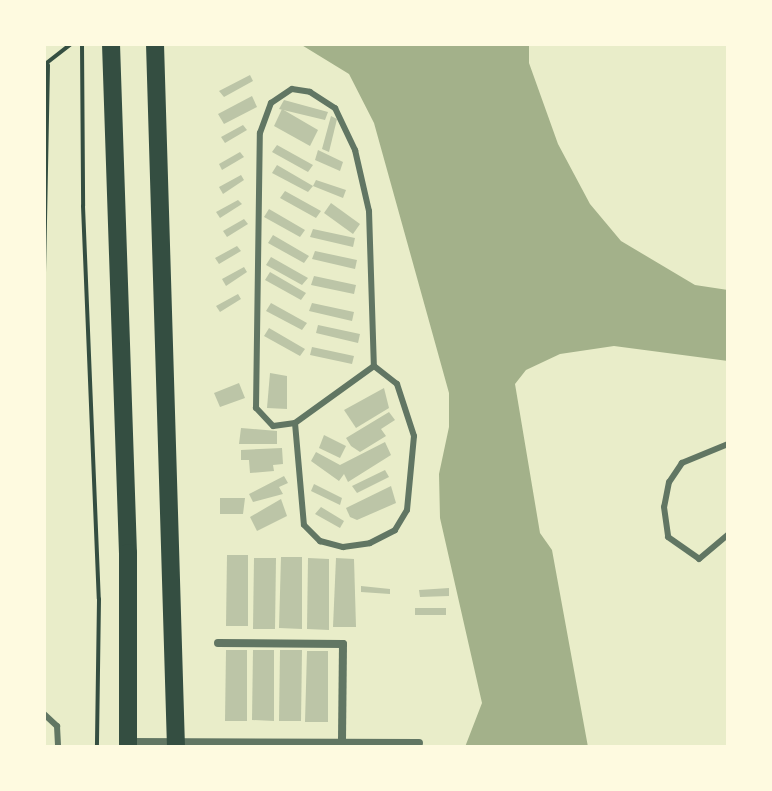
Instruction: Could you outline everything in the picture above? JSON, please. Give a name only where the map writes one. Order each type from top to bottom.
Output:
[{"type":"highway","points":[[111,44],[128,553],[128,744]]},
{"type":"highway","points":[[155,44],[176,743]]},
{"type":"street","points":[[218,643],[343,644],[342,741]]},
{"type":"street","points":[[128,744],[419,743]]},
{"type":"lane","points":[[310,92],[335,108],[355,150],[369,211],[374,366],[295,423],[273,426],[256,408],[260,133],[271,103],[282,93],[310,92]]},
{"type":"lane","points":[[295,423],[304,525],[320,541],[343,547],[370,543],[395,530],[407,510],[414,436],[397,384],[374,366]]},
{"type":"lane","points":[[728,444],[682,463],[669,482],[664,507],[668,537],[699,559],[728,535]]},
{"type":"lane","points":[[44,714],[57,726],[58,747]]},
{"type":"path","points":[[82,44],[83,206],[99,599],[97,747]]},
{"type":"path","points":[[44,273],[46,65],[71,45]]},
{"type":"shaded area","points":[[300,44],[529,44],[529,63],[558,144],[590,204],[621,241],[695,285],[728,290],[728,361],[614,346],[560,354],[526,370],[515,384],[540,533],[552,550],[588,747],[465,747],[482,703],[440,518],[439,474],[449,427],[449,393],[374,123],[349,74]]},
{"type":"building","points":[[250,75],[253,81],[224,97],[219,91]]},
{"type":"building","points":[[252,96],[257,107],[224,124],[218,114]]},
{"type":"building","points":[[284,100],[328,112],[325,120],[279,109]]},
{"type":"building","points":[[282,109],[318,130],[310,146],[274,126]]},
{"type":"building","points":[[331,116],[337,119],[329,152],[322,149]]},
{"type":"building","points":[[243,125],[247,130],[225,143],[221,137]]},
{"type":"building","points":[[277,145],[313,165],[308,172],[272,152]]},
{"type":"building","points":[[318,150],[343,162],[340,171],[315,160]]},
{"type":"building","points":[[240,152],[244,157],[222,170],[219,164]]},
{"type":"building","points":[[277,165],[313,186],[308,192],[272,173]]},
{"type":"building","points":[[241,175],[244,180],[223,194],[219,187]]},
{"type":"building","points":[[316,180],[346,190],[343,198],[313,186]]},
{"type":"building","points":[[285,191],[321,211],[316,218],[280,198]]},
{"type":"building","points":[[238,200],[242,204],[220,218],[216,212]]},
{"type":"building","points":[[331,203],[360,224],[353,234],[324,213]]},
{"type":"building","points":[[269,209],[305,230],[300,237],[264,217]]},
{"type":"building","points":[[244,219],[248,224],[227,237],[223,231]]},
{"type":"building","points":[[313,229],[355,238],[353,247],[310,237]]},
{"type":"building","points":[[273,235],[309,256],[304,263],[268,243]]},
{"type":"building","points":[[237,246],[241,251],[219,264],[215,258]]},
{"type":"building","points":[[315,251],[357,260],[355,269],[312,259]]},
{"type":"building","points":[[271,257],[308,278],[302,285],[266,265]]},
{"type":"building","points":[[244,267],[247,272],[226,286],[222,279]]},
{"type":"building","points":[[270,272],[306,293],[301,300],[265,280]]},
{"type":"building","points":[[314,276],[356,285],[354,294],[311,285]]},
{"type":"building","points":[[238,294],[241,299],[220,312],[216,306]]},
{"type":"building","points":[[271,303],[307,323],[302,330],[266,311]]},
{"type":"building","points":[[312,303],[354,312],[352,321],[309,311]]},
{"type":"building","points":[[318,325],[360,334],[358,343],[316,333]]},
{"type":"building","points":[[269,328],[305,349],[300,356],[264,336]]},
{"type":"building","points":[[312,347],[354,356],[352,364],[310,355]]},
{"type":"building","points":[[270,373],[287,376],[287,409],[267,408]]},
{"type":"building","points":[[239,383],[245,398],[220,407],[214,393]]},
{"type":"building","points":[[384,388],[389,408],[356,428],[344,410]]},
{"type":"building","points":[[389,412],[395,420],[381,429],[386,436],[360,452],[351,446],[346,438]]},
{"type":"building","points":[[241,428],[277,431],[277,444],[239,444]]},
{"type":"building","points":[[324,435],[346,446],[340,458],[319,448]]},
{"type":"building","points":[[385,442],[391,455],[348,482],[344,474],[339,481],[311,461],[316,452],[340,465]]},
{"type":"building","points":[[282,448],[283,464],[273,465],[274,471],[250,473],[249,460],[241,460],[241,450]]},
{"type":"building","points":[[385,470],[389,477],[357,493],[352,486]]},
{"type":"building","points":[[284,476],[288,483],[279,487],[283,494],[253,502],[249,494]]},
{"type":"building","points":[[314,484],[342,498],[340,505],[311,491]]},
{"type":"building","points":[[391,486],[396,503],[357,520],[350,517],[346,508]]},
{"type":"building","points":[[220,498],[245,498],[243,514],[220,514]]},
{"type":"building","points":[[281,499],[287,516],[257,531],[250,517]]},
{"type":"building","points":[[321,507],[344,521],[340,528],[315,514]]},
{"type":"building","points":[[227,555],[248,555],[248,626],[226,626]]},
{"type":"building","points":[[281,557],[302,557],[302,629],[279,628]]},
{"type":"building","points":[[254,558],[276,558],[275,629],[253,629]]},
{"type":"building","points":[[308,558],[329,559],[329,630],[307,629]]},
{"type":"building","points":[[336,558],[354,559],[356,627],[333,627]]},
{"type":"building","points":[[361,586],[390,589],[390,594],[361,592]]},
{"type":"building","points":[[449,588],[449,596],[420,597],[419,590]]},
{"type":"building","points":[[415,608],[446,608],[446,615],[415,615]]},
{"type":"building","points":[[226,650],[247,650],[247,721],[225,721]]},
{"type":"building","points":[[253,650],[274,650],[274,721],[252,720]]},
{"type":"building","points":[[280,650],[302,650],[301,721],[279,721]]},
{"type":"building","points":[[307,651],[328,651],[328,722],[305,722]]}]
